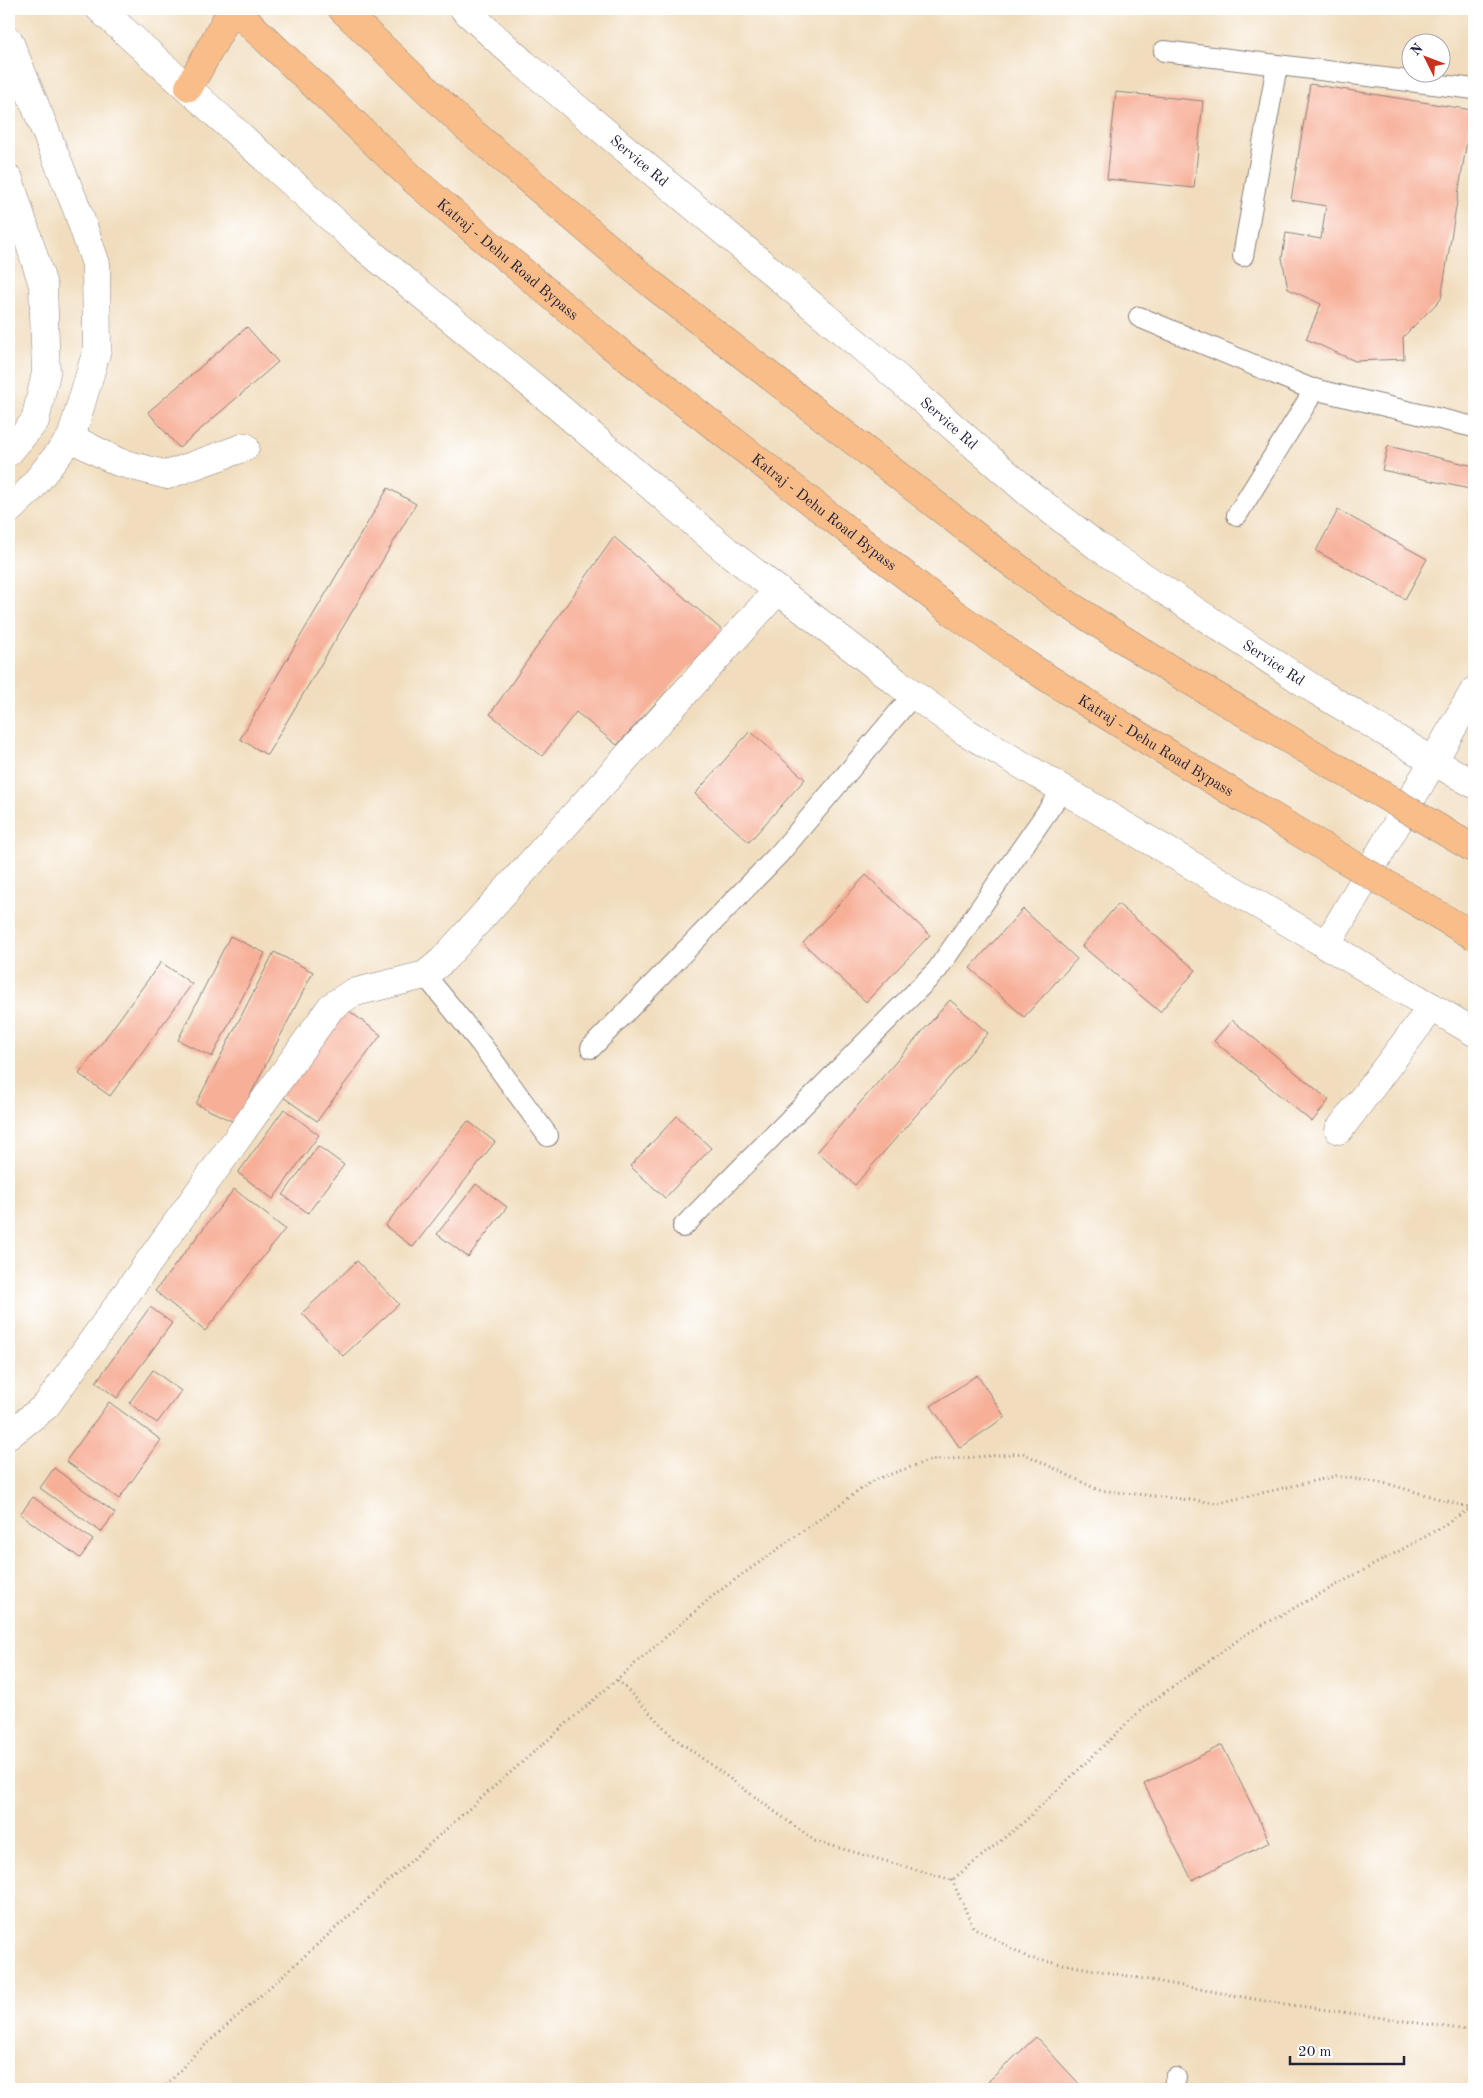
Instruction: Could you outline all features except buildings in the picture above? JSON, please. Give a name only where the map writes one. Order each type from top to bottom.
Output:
[{"type":"highway","points":[[189,87],[233,9]]},
{"type":"highway","name":"Katraj - Dehu Road Bypass","points":[[233,9],[416,182],[608,343],[951,611],[1021,661],[1120,725],[1474,936]]},
{"type":"highway","points":[[342,9],[466,127],[654,286],[994,550],[1064,601],[1186,678],[1474,849]]},
{"type":"street","points":[[100,9],[189,87],[360,244],[556,405],[727,551],[914,694],[966,732],[1474,1032]]},
{"type":"street","name":"Service Rd","points":[[464,9],[523,63],[877,360],[1030,494],[1097,546],[1317,691],[1474,784]]},
{"type":"street","points":[[9,41],[70,190],[96,264],[97,350],[71,438],[29,491],[9,510]]},
{"type":"street","points":[[9,179],[43,285],[46,373],[35,421],[9,452]]},
{"type":"street","points":[[71,438],[118,462],[166,475],[245,447]]},
{"type":"street","points":[[9,1435],[46,1406],[331,1007],[352,993],[425,975],[442,961],[778,590]]},
{"type":"street","points":[[1326,946],[1474,691]]},
{"type":"street","points":[[1339,1130],[1432,1007]]},
{"type":"lane","points":[[1164,51],[1474,88]]},
{"type":"lane","points":[[1243,256],[1277,65]]},
{"type":"lane","points":[[1139,317],[1315,389],[1474,426]]},
{"type":"lane","points":[[1237,515],[1315,389]]},
{"type":"lane","points":[[591,1048],[779,854],[914,694]]},
{"type":"lane","points":[[683,1227],[937,970],[1063,789]]},
{"type":"lane","points":[[425,975],[481,1044],[548,1136]]},
{"type":"path","points":[[163,2089],[194,2056],[472,1806],[715,1594],[874,1480],[928,1461],[1024,1453],[1098,1490],[1218,1503],[1336,1476],[1388,1484],[1473,1507]]},
{"type":"path","points":[[952,1880],[1024,1822],[1143,1708],[1248,1633],[1425,1537],[1473,1507]]},
{"type":"path","points":[[618,1680],[673,1737],[814,1841],[952,1880]]},
{"type":"path","points":[[952,1880],[973,1927],[1029,1958],[1265,2001],[1474,2031]]}]
